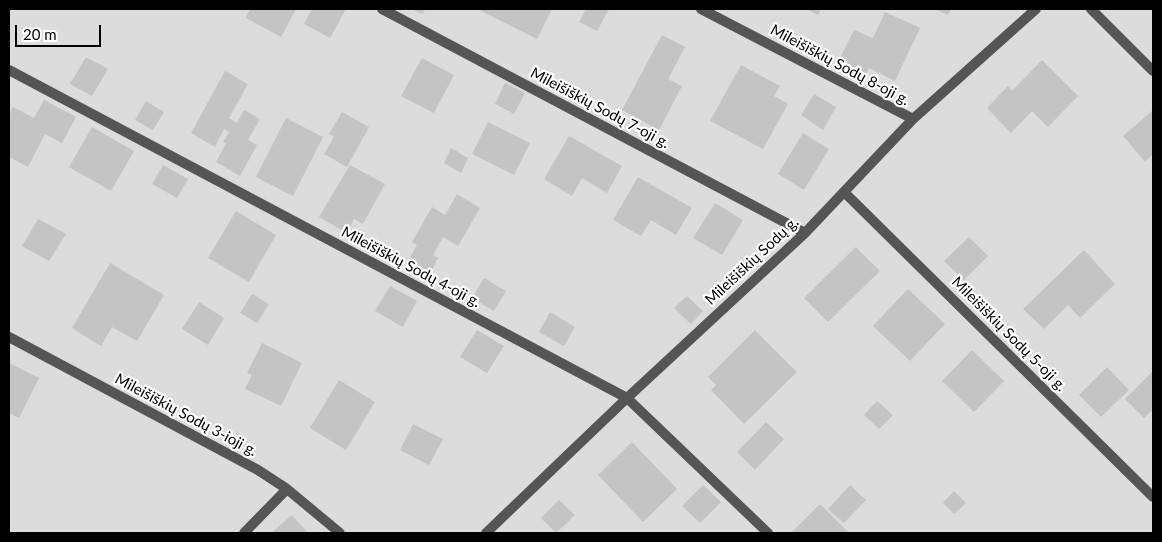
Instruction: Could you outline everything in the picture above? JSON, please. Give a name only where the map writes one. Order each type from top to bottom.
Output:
[{"type":"street","name":"Mileišiškių Sodų 7-oji g.","points":[[382,9],[805,233]]},
{"type":"street","name":"Mileišiškių Sodų 8-oji g.","points":[[701,9],[913,119]]},
{"type":"street","name":"Mileišiškių Sodų g.","points":[[486,533],[627,398],[805,233],[913,119],[1036,9]]},
{"type":"street","points":[[1091,9],[1153,71]]},
{"type":"street","name":"Mileišiškių Sodų 4-oji g.","points":[[9,70],[627,398],[768,533]]},
{"type":"street","name":"Mileišiškių Sodų 5-oji g.","points":[[844,192],[1153,496]]},
{"type":"street","name":"Mileišiškių Sodų 3-ioji g.","points":[[9,337],[258,470],[287,489],[340,533]]},
{"type":"street","points":[[244,533],[287,489]]},
{"type":"shaded area","points":[[9,9],[1153,9],[1153,533],[9,533]]},
{"type":"building","points":[[250,9],[296,9],[281,37],[246,18]]},
{"type":"building","points":[[312,9],[346,9],[330,38],[304,24]]},
{"type":"building","points":[[411,9],[425,9],[422,14]]},
{"type":"building","points":[[477,9],[552,9],[537,39]]},
{"type":"building","points":[[586,9],[609,9],[597,31],[579,22]]},
{"type":"building","points":[[806,9],[821,9],[818,15]]},
{"type":"building","points":[[935,9],[951,9],[948,15]]},
{"type":"building","points":[[885,12],[920,28],[895,81],[869,68],[866,75],[838,62],[854,30],[873,38]]},
{"type":"building","points":[[662,35],[685,47],[668,79],[682,86],[659,130],[622,110]]},
{"type":"building","points":[[86,57],[108,69],[92,96],[70,84]]},
{"type":"building","points":[[422,58],[454,75],[434,113],[401,96]]},
{"type":"building","points":[[1042,60],[1078,96],[1048,127],[1032,111],[1011,133],[987,108],[1008,86],[1012,91]]},
{"type":"building","points":[[741,65],[780,86],[774,96],[788,104],[763,149],[710,121]]},
{"type":"building","points":[[225,71],[248,84],[229,118],[237,123],[244,110],[260,119],[248,140],[257,145],[240,176],[216,162],[226,143],[223,142],[229,132],[224,129],[215,147],[191,133]]},
{"type":"building","points":[[505,83],[525,93],[514,114],[495,104]]},
{"type":"building","points":[[814,94],[836,107],[823,130],[801,115]]},
{"type":"building","points":[[44,100],[76,117],[62,143],[45,134],[28,167],[9,157],[9,116],[13,107],[34,118]]},
{"type":"building","points":[[146,101],[164,112],[153,130],[135,120]]},
{"type":"building","points":[[1152,111],[1153,154],[1145,162],[1123,136]]},
{"type":"building","points":[[342,112],[369,127],[347,167],[324,154],[334,137],[329,134]]},
{"type":"building","points":[[286,118],[323,137],[293,196],[256,177]]},
{"type":"building","points":[[488,122],[530,143],[514,175],[472,154]]},
{"type":"building","points":[[92,127],[134,151],[111,191],[69,167]]},
{"type":"building","points":[[803,133],[829,149],[804,190],[778,174]]},
{"type":"building","points":[[569,136],[622,166],[607,193],[582,178],[572,196],[544,179]]},
{"type":"building","points":[[451,148],[468,158],[461,173],[444,163]]},
{"type":"building","points":[[163,165],[188,179],[177,198],[152,184]]},
{"type":"building","points":[[350,165],[385,184],[363,224],[354,219],[347,233],[319,217]]},
{"type":"building","points":[[638,177],[692,208],[676,235],[651,220],[641,236],[613,220]]},
{"type":"building","points":[[457,194],[480,208],[458,246],[443,237],[433,255],[438,258],[427,279],[405,266],[417,245],[412,242],[432,207],[445,215]]},
{"type":"building","points":[[715,203],[743,220],[722,255],[693,238]]},
{"type":"building","points":[[236,211],[276,235],[249,282],[208,258]]},
{"type":"building","points":[[38,219],[66,234],[49,261],[22,246]]},
{"type":"building","points":[[969,237],[988,256],[964,280],[944,261]]},
{"type":"building","points":[[856,247],[880,271],[828,322],[804,298]]},
{"type":"building","points":[[1084,250],[1115,284],[1080,318],[1068,305],[1044,329],[1023,309]]},
{"type":"building","points":[[110,263],[164,295],[137,341],[112,327],[101,346],[72,328]]},
{"type":"building","points":[[484,278],[506,291],[494,311],[472,298]]},
{"type":"building","points":[[390,286],[417,301],[403,327],[375,311]]},
{"type":"building","points":[[908,289],[945,324],[910,361],[873,326]]},
{"type":"building","points":[[252,294],[269,304],[257,323],[240,313]]},
{"type":"building","points":[[687,296],[703,311],[691,324],[674,308]]},
{"type":"building","points":[[199,302],[224,318],[208,345],[182,329]]},
{"type":"building","points":[[550,312],[575,327],[564,346],[539,332]]},
{"type":"building","points":[[477,330],[504,346],[487,373],[460,357]]},
{"type":"building","points":[[755,330],[797,372],[744,424],[711,390],[716,385],[708,377]]},
{"type":"building","points":[[262,343],[302,363],[281,406],[245,389],[252,375],[247,373]]},
{"type":"building","points":[[972,350],[1004,381],[974,412],[942,381]]},
{"type":"building","points":[[9,363],[39,378],[19,418],[9,413]]},
{"type":"building","points":[[1107,367],[1129,390],[1101,417],[1079,395]]},
{"type":"building","points":[[1153,371],[1153,409],[1144,418],[1125,399]]},
{"type":"building","points":[[339,380],[375,402],[346,450],[310,428]]},
{"type":"building","points":[[877,401],[893,415],[879,429],[864,415]]},
{"type":"building","points":[[766,422],[784,439],[755,470],[737,452]]},
{"type":"building","points":[[413,424],[443,439],[429,465],[400,450]]},
{"type":"building","points":[[632,442],[677,489],[643,522],[598,475]]},
{"type":"building","points":[[703,485],[721,502],[700,523],[682,506]]},
{"type":"building","points":[[850,485],[866,500],[844,523],[828,509]]},
{"type":"building","points":[[954,491],[966,503],[954,514],[943,503]]},
{"type":"building","points":[[559,500],[575,515],[556,533],[541,518]]},
{"type":"building","points":[[820,504],[848,532],[791,533]]},
{"type":"building","points":[[292,515],[308,533],[271,533]]}]
